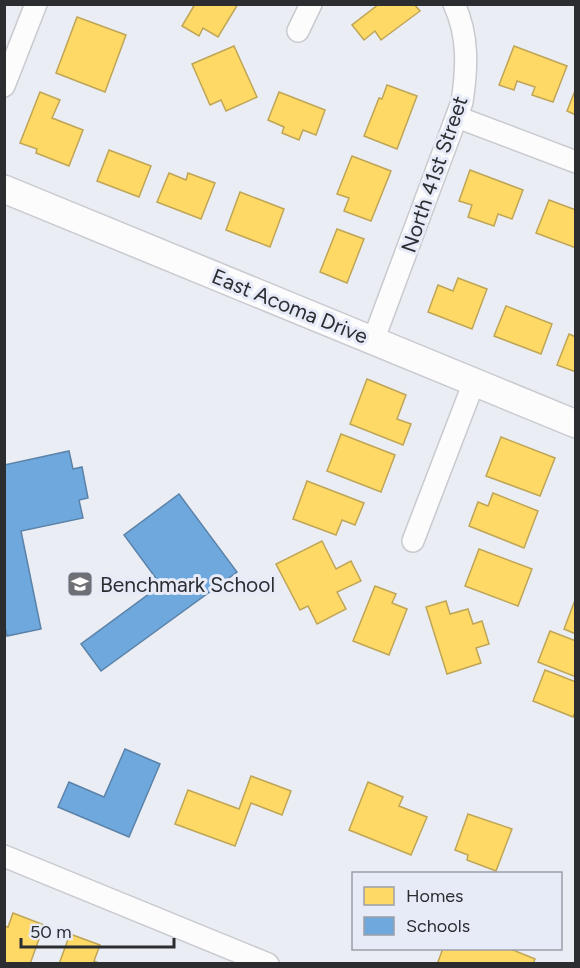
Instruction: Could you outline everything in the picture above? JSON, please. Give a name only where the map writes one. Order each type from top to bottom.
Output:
[{"type":"street","points":[[4,86],[36,4]]},
{"type":"street","points":[[298,31],[311,4]]},
{"type":"street","name":"North 41st Street","points":[[373,341],[457,117],[466,74],[466,52],[462,24],[454,4]]},
{"type":"street","points":[[457,117],[576,162]]},
{"type":"street","name":"East Acoma Drive","points":[[4,189],[576,424]]},
{"type":"street","points":[[413,541],[474,382]]},
{"type":"street","points":[[4,856],[259,962]]},
{"type":"building: Homes","points":[[195,4],[238,4],[218,37],[203,28],[199,36],[182,26]]},
{"type":"building: Homes","points":[[379,4],[414,4],[420,11],[381,40],[375,31],[364,40],[352,25]]},
{"type":"building: Homes","points":[[77,17],[126,35],[105,92],[56,73]]},
{"type":"building: Homes","points":[[234,46],[257,97],[226,111],[221,100],[210,105],[192,64]]},
{"type":"building: Homes","points":[[514,46],[567,66],[553,102],[532,95],[535,87],[517,81],[514,90],[499,85]]},
{"type":"building: Homes","points":[[387,85],[417,96],[397,149],[364,136],[379,98],[382,99]]},
{"type":"building: Homes","points":[[576,88],[576,115],[567,111]]},
{"type":"building: Homes","points":[[40,92],[60,100],[52,118],[83,130],[69,166],[36,153],[37,149],[20,143]]},
{"type":"building: Homes","points":[[279,92],[325,110],[316,135],[303,130],[299,140],[282,133],[284,127],[268,120]]},
{"type":"building: Homes","points":[[109,150],[151,166],[139,197],[97,181]]},
{"type":"building: Homes","points":[[352,156],[391,171],[371,221],[344,211],[349,198],[337,194]]},
{"type":"building: Homes","points":[[470,170],[523,190],[512,219],[498,214],[494,226],[468,217],[472,205],[459,201]]},
{"type":"building: Homes","points":[[169,173],[186,180],[188,173],[215,183],[201,219],[157,202]]},
{"type":"building: Homes","points":[[240,192],[284,209],[270,247],[226,230]]},
{"type":"building: Homes","points":[[549,200],[576,210],[576,248],[536,233]]},
{"type":"building: Homes","points":[[337,229],[364,239],[347,283],[320,272]]},
{"type":"building: Homes","points":[[458,278],[487,289],[472,329],[428,312],[438,285],[453,291]]},
{"type":"building: Homes","points":[[506,306],[552,324],[541,354],[494,336]]},
{"type":"building: Homes","points":[[569,334],[576,337],[576,372],[557,365]]},
{"type":"building: Homes","points":[[367,379],[406,395],[397,419],[411,424],[403,445],[350,424]]},
{"type":"building: Homes","points":[[341,434],[395,455],[381,492],[327,471]]},
{"type":"building: Homes","points":[[501,437],[555,458],[540,496],[486,476]]},
{"type":"building: Homes","points":[[307,481],[364,503],[355,525],[342,520],[336,535],[293,519]]},
{"type":"building: Homes","points":[[493,493],[538,511],[524,548],[469,526],[478,502],[488,506]]},
{"type":"building: Homes","points":[[322,541],[336,569],[351,561],[361,581],[337,592],[346,609],[317,624],[308,606],[300,610],[276,564]]},
{"type":"building: Homes","points":[[479,549],[532,569],[518,606],[465,586]]},
{"type":"building: Homes","points":[[375,586],[396,594],[392,603],[407,609],[389,655],[353,641]]},
{"type":"building: Homes","points":[[446,601],[450,614],[468,609],[473,624],[482,621],[489,644],[476,648],[481,663],[447,674],[426,607]]},
{"type":"building: Homes","points":[[576,601],[576,634],[564,629]]},
{"type":"building: Homes","points":[[550,631],[576,641],[576,677],[538,662]]},
{"type":"building: Homes","points":[[545,670],[576,682],[576,710],[573,717],[533,701]]},
{"type":"building: Homes","points":[[251,776],[291,791],[282,815],[251,803],[235,846],[175,824],[188,790],[239,809]]},
{"type":"building: Homes","points":[[368,782],[403,797],[399,806],[427,817],[411,855],[349,830]]},
{"type":"building: Homes","points":[[468,814],[512,829],[496,871],[467,860],[468,855],[455,850]]},
{"type":"building: Homes","points":[[13,913],[44,925],[30,964],[4,964],[4,926],[8,927]]},
{"type":"building: Homes","points":[[70,934],[100,945],[94,961],[101,964],[59,964]]},
{"type":"building: Homes","points":[[442,950],[513,950],[535,959],[533,964],[442,964],[438,962]]},
{"type":"building: Schools","points":[[69,451],[73,469],[82,467],[88,498],[79,500],[83,518],[21,531],[41,629],[7,636],[4,623],[4,465]]},
{"type":"building: Schools","points":[[179,494],[237,572],[101,671],[81,644],[161,585],[124,535]]},
{"type":"building: Schools","points":[[125,749],[160,764],[129,837],[58,807],[69,782],[104,797]]},
{"type":"place","name":"Benchmark School","points":[[80,584]]}]
